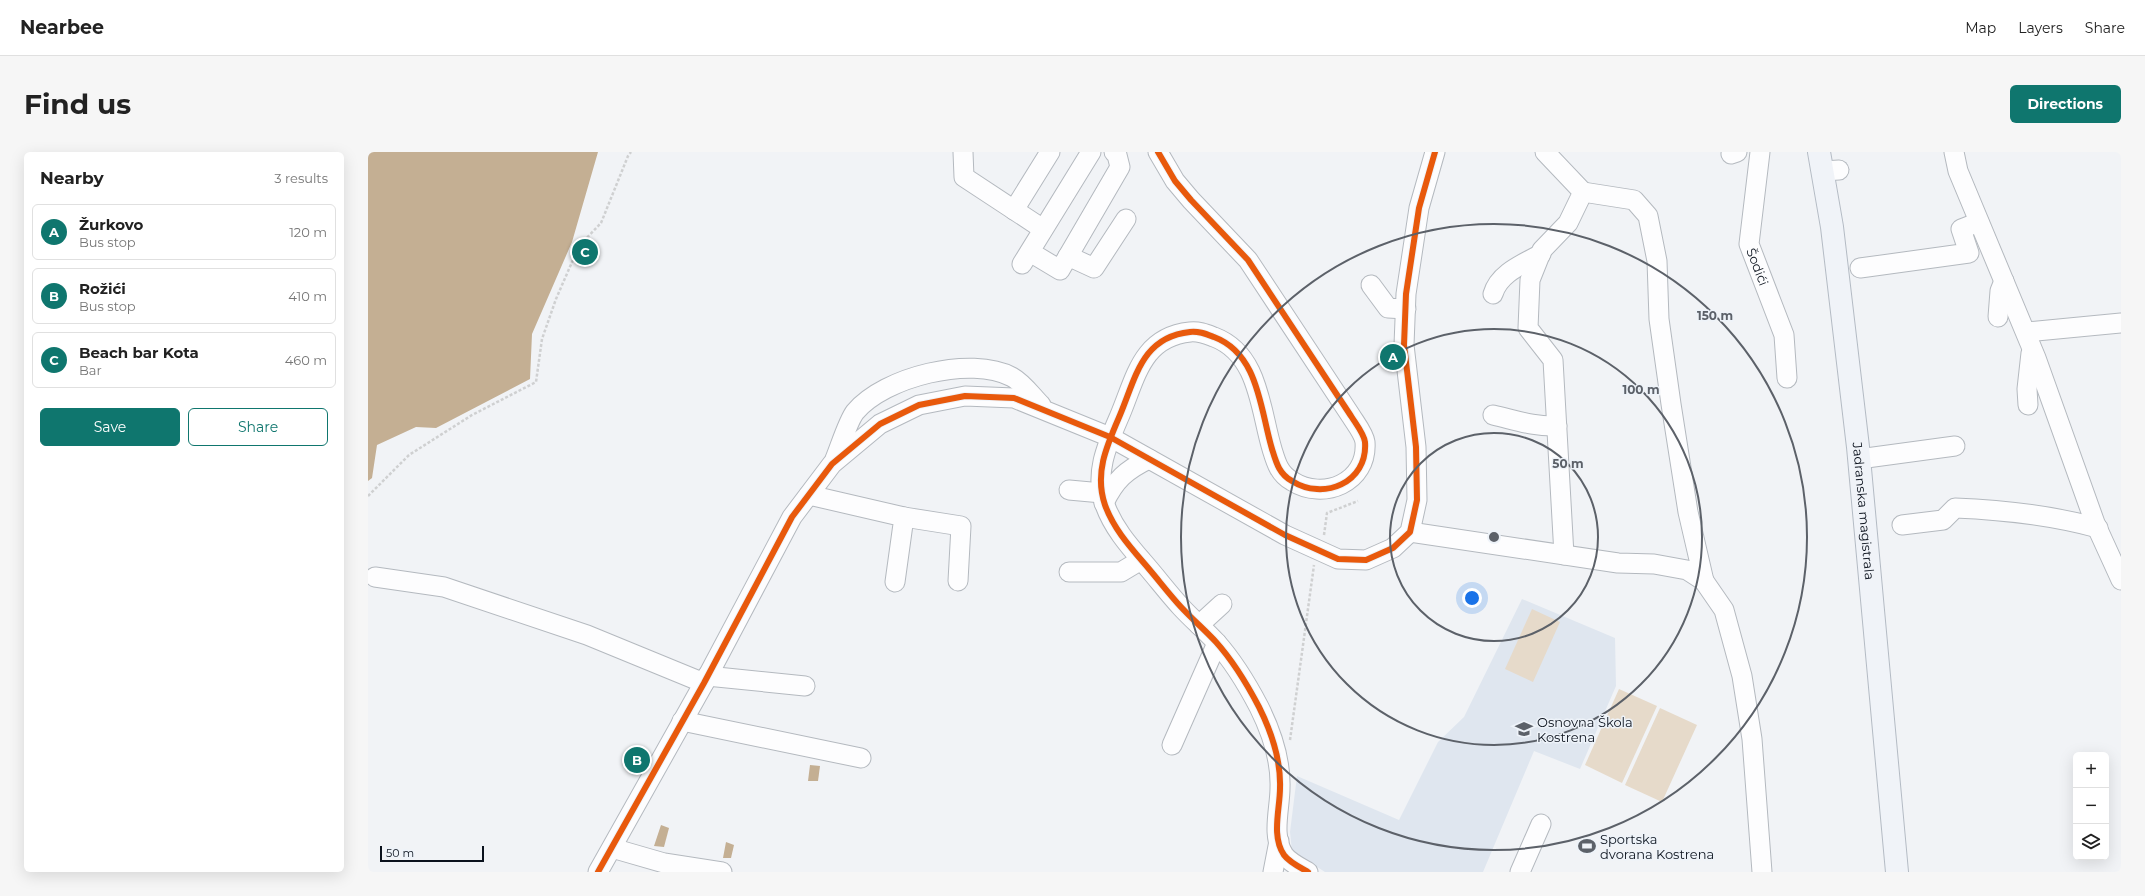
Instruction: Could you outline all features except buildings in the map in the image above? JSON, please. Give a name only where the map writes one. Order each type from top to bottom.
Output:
[{"type":"main road","name":"Jadranska magistrala","points":[[1827,164],[1833,235],[1859,458],[1898,872]]},
{"type":"street","points":[[1014,210],[1050,152]]},
{"type":"street","points":[[1091,152],[1026,258],[1060,270],[1120,168],[1117,155],[1114,152]]},
{"type":"street","points":[[1158,152],[1175,181],[1248,260],[1352,416],[1365,440],[1364,456],[1355,474],[1345,482],[1332,489],[1320,491],[1291,481],[1277,468],[1250,368],[1237,350],[1221,339],[1198,331],[1174,334],[1154,346],[1136,372],[1110,437],[1100,467],[1103,498],[1113,523],[1126,543],[1217,643],[1244,680],[1263,716],[1277,754],[1280,786],[1277,820],[1279,841],[1285,856],[1308,872]]},
{"type":"street","points":[[832,464],[880,424],[919,405],[965,396],[1014,398],[1110,437],[1285,535],[1318,557],[1366,560],[1394,548],[1410,532],[1417,500],[1416,447],[1404,345],[1406,309],[1419,208],[1435,152]]},
{"type":"street","points":[[1544,152],[1583,192],[1634,200],[1648,216],[1657,261],[1659,319],[1688,512],[1704,581],[1724,610],[1742,676],[1752,739],[1762,872]]},
{"type":"street","name":"Šodići","points":[[1760,152],[1749,244],[1784,335],[1788,378]]},
{"type":"street","points":[[1954,152],[1958,171],[2029,340],[2098,528],[2121,580]]},
{"type":"street","points":[[965,155],[964,177],[1043,229]]},
{"type":"street","points":[[1564,555],[1553,360],[1528,328],[1530,280],[1542,250],[1568,223],[1583,192]]},
{"type":"street","points":[[1068,256],[1094,268],[1126,219]]},
{"type":"street","points":[[1860,268],[1969,253],[1960,229],[1979,222]]},
{"type":"street","points":[[1493,294],[1496,284],[1502,278],[1541,254]]},
{"type":"street","points":[[1998,317],[2000,291],[2004,281]]},
{"type":"street","points":[[1371,285],[1388,308],[1406,309]]},
{"type":"street","points":[[2029,340],[2121,323]]},
{"type":"street","points":[[2028,405],[2029,340]]},
{"type":"street","points":[[598,872],[706,679],[792,517],[832,464],[854,414],[865,401],[891,386],[919,375],[969,368],[989,369],[1013,377],[1045,410]]},
{"type":"street","points":[[1493,415],[1526,425],[1542,427],[1557,426]]},
{"type":"street","points":[[1859,458],[1955,446]]},
{"type":"street","points":[[1103,498],[1122,476],[1133,467],[1149,459]]},
{"type":"street","points":[[1069,490],[1103,498]]},
{"type":"street","points":[[809,495],[904,517],[961,526],[958,581]]},
{"type":"street","points":[[1902,525],[1943,520],[1955,508],[2064,518],[2098,528]]},
{"type":"street","points":[[895,582],[904,517]]},
{"type":"street","points":[[1410,532],[1618,563],[1654,564],[1687,570],[1704,581]]},
{"type":"street","points":[[1069,572],[1121,572],[1141,560]]},
{"type":"street","points":[[375,577],[444,586],[587,635],[706,679],[805,686]]},
{"type":"street","points":[[1199,625],[1222,604]]},
{"type":"street","points":[[1172,745],[1217,643]]},
{"type":"street","points":[[682,722],[861,758]]},
{"type":"street","points":[[1520,872],[1541,824]]},
{"type":"street","points":[[1273,872],[1279,841]]},
{"type":"street","points":[[612,848],[664,863],[722,872]]},
{"type":"path","points":[[368,496],[409,455],[472,415],[536,382],[542,339],[556,300],[579,246],[601,223],[628,156],[631,152]]},
{"type":"path","points":[[1290,746],[1318,557],[1327,513],[1358,501]]},
{"type":"shaded area","points":[[368,152],[598,152],[572,242],[532,334],[530,379],[436,428],[416,427],[377,445],[372,478],[368,481]]},
{"type":"shaded area","name":"Osnovna Škola Kostrena","points":[[1522,599],[1615,638],[1616,686],[1580,769],[1534,751],[1483,872],[1325,872],[1292,851],[1290,832],[1297,776],[1399,820],[1438,742],[1464,717]]},
{"type":"shaded area","points":[[1532,609],[1560,622],[1533,682],[1505,669]]},
{"type":"shaded area","points":[[1619,689],[1657,706],[1622,783],[1585,765]]},
{"type":"shaded area","points":[[1660,708],[1697,725],[1662,802],[1625,785]]},
{"type":"shaded area","points":[[810,765],[820,766],[818,781],[808,781]]},
{"type":"shaded area","points":[[661,825],[669,828],[664,847],[654,846]]},
{"type":"shaded area","points":[[726,842],[734,845],[731,858],[723,858]]},
{"type":"cycle path","points":[[1158,152],[1175,181],[1248,260],[1357,426],[1365,442],[1364,456],[1359,468],[1351,478],[1341,484],[1330,488],[1317,489],[1304,487],[1292,481],[1284,475],[1277,463],[1260,400],[1249,369],[1240,356],[1229,345],[1214,337],[1199,332],[1190,332],[1174,335],[1161,342],[1151,350],[1143,361],[1111,437],[1101,470],[1102,493],[1105,505],[1118,531],[1177,602],[1222,649],[1250,690],[1259,707],[1271,736],[1279,767],[1280,796],[1277,831],[1280,848],[1289,860],[1308,872]]},
{"type":"cycle path","points":[[598,872],[704,683],[792,517],[832,464],[880,424],[919,405],[965,396],[1014,398],[1110,437],[1285,535],[1338,559],[1366,560],[1393,548],[1410,532],[1417,500],[1416,447],[1404,345],[1406,294],[1419,208],[1435,152]]},
{"type":"place","name":"Beach bar Kota","points":[[585,252]]},
{"type":"place","name":"Žurkovo","points":[[1393,357]]},
{"type":"place","name":"Osnovna Škola Kostrena","points":[[1524,729]]},
{"type":"place","name":"Rožići","points":[[637,760]]},
{"type":"place","name":"Sportska dvorana Kostrena","points":[[1587,846]]}]
